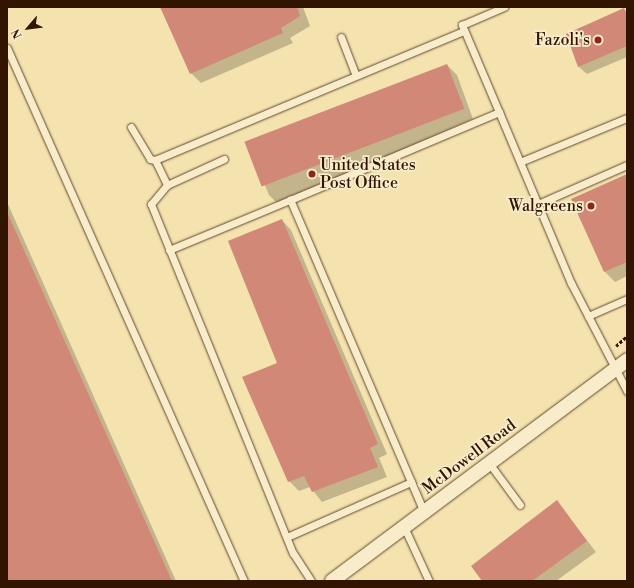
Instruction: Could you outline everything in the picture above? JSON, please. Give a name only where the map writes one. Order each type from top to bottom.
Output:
[{"type":"street","name":"McDowell Road","points":[[340,578],[404,527],[622,364]]},
{"type":"lane","points":[[502,7],[462,26],[538,204],[588,316],[622,364],[627,391]]},
{"type":"lane","points":[[131,127],[150,159],[155,160],[356,74],[464,31]]},
{"type":"lane","points":[[341,37],[356,74]]},
{"type":"lane","points":[[7,48],[244,581]]},
{"type":"lane","points":[[169,250],[499,112]]},
{"type":"lane","points":[[520,162],[627,118]]},
{"type":"lane","points":[[224,159],[167,185],[150,204],[287,537],[311,581]]},
{"type":"lane","points":[[155,160],[167,185]]},
{"type":"lane","points":[[538,204],[627,165]]},
{"type":"lane","points":[[290,200],[424,512]]},
{"type":"lane","points":[[588,316],[627,299]]},
{"type":"lane","points":[[489,464],[520,505]]},
{"type":"lane","points":[[287,537],[411,482]]},
{"type":"lane","points":[[404,527],[429,581]]},
{"type":"building","points":[[160,7],[297,7],[300,16],[281,28],[283,33],[190,74]]},
{"type":"building","name":"Fazoli's","points":[[624,8],[627,15],[627,46],[578,67],[566,34]]},
{"type":"building","points":[[447,64],[464,109],[262,187],[244,142]]},
{"type":"building","name":"Walgreens","points":[[627,174],[627,262],[604,272],[571,199]]},
{"type":"building","points":[[7,212],[172,581],[7,581]]},
{"type":"building","points":[[282,219],[378,444],[370,448],[378,467],[312,492],[304,476],[288,482],[242,377],[277,363],[228,241]]},
{"type":"building","points":[[557,500],[587,541],[532,581],[482,581],[471,566]]},
{"type":"place","name":"Fazoli's","points":[[598,40]]},
{"type":"place","name":"United States Post Office","points":[[312,174]]},
{"type":"place","name":"Walgreens","points":[[591,206]]}]
